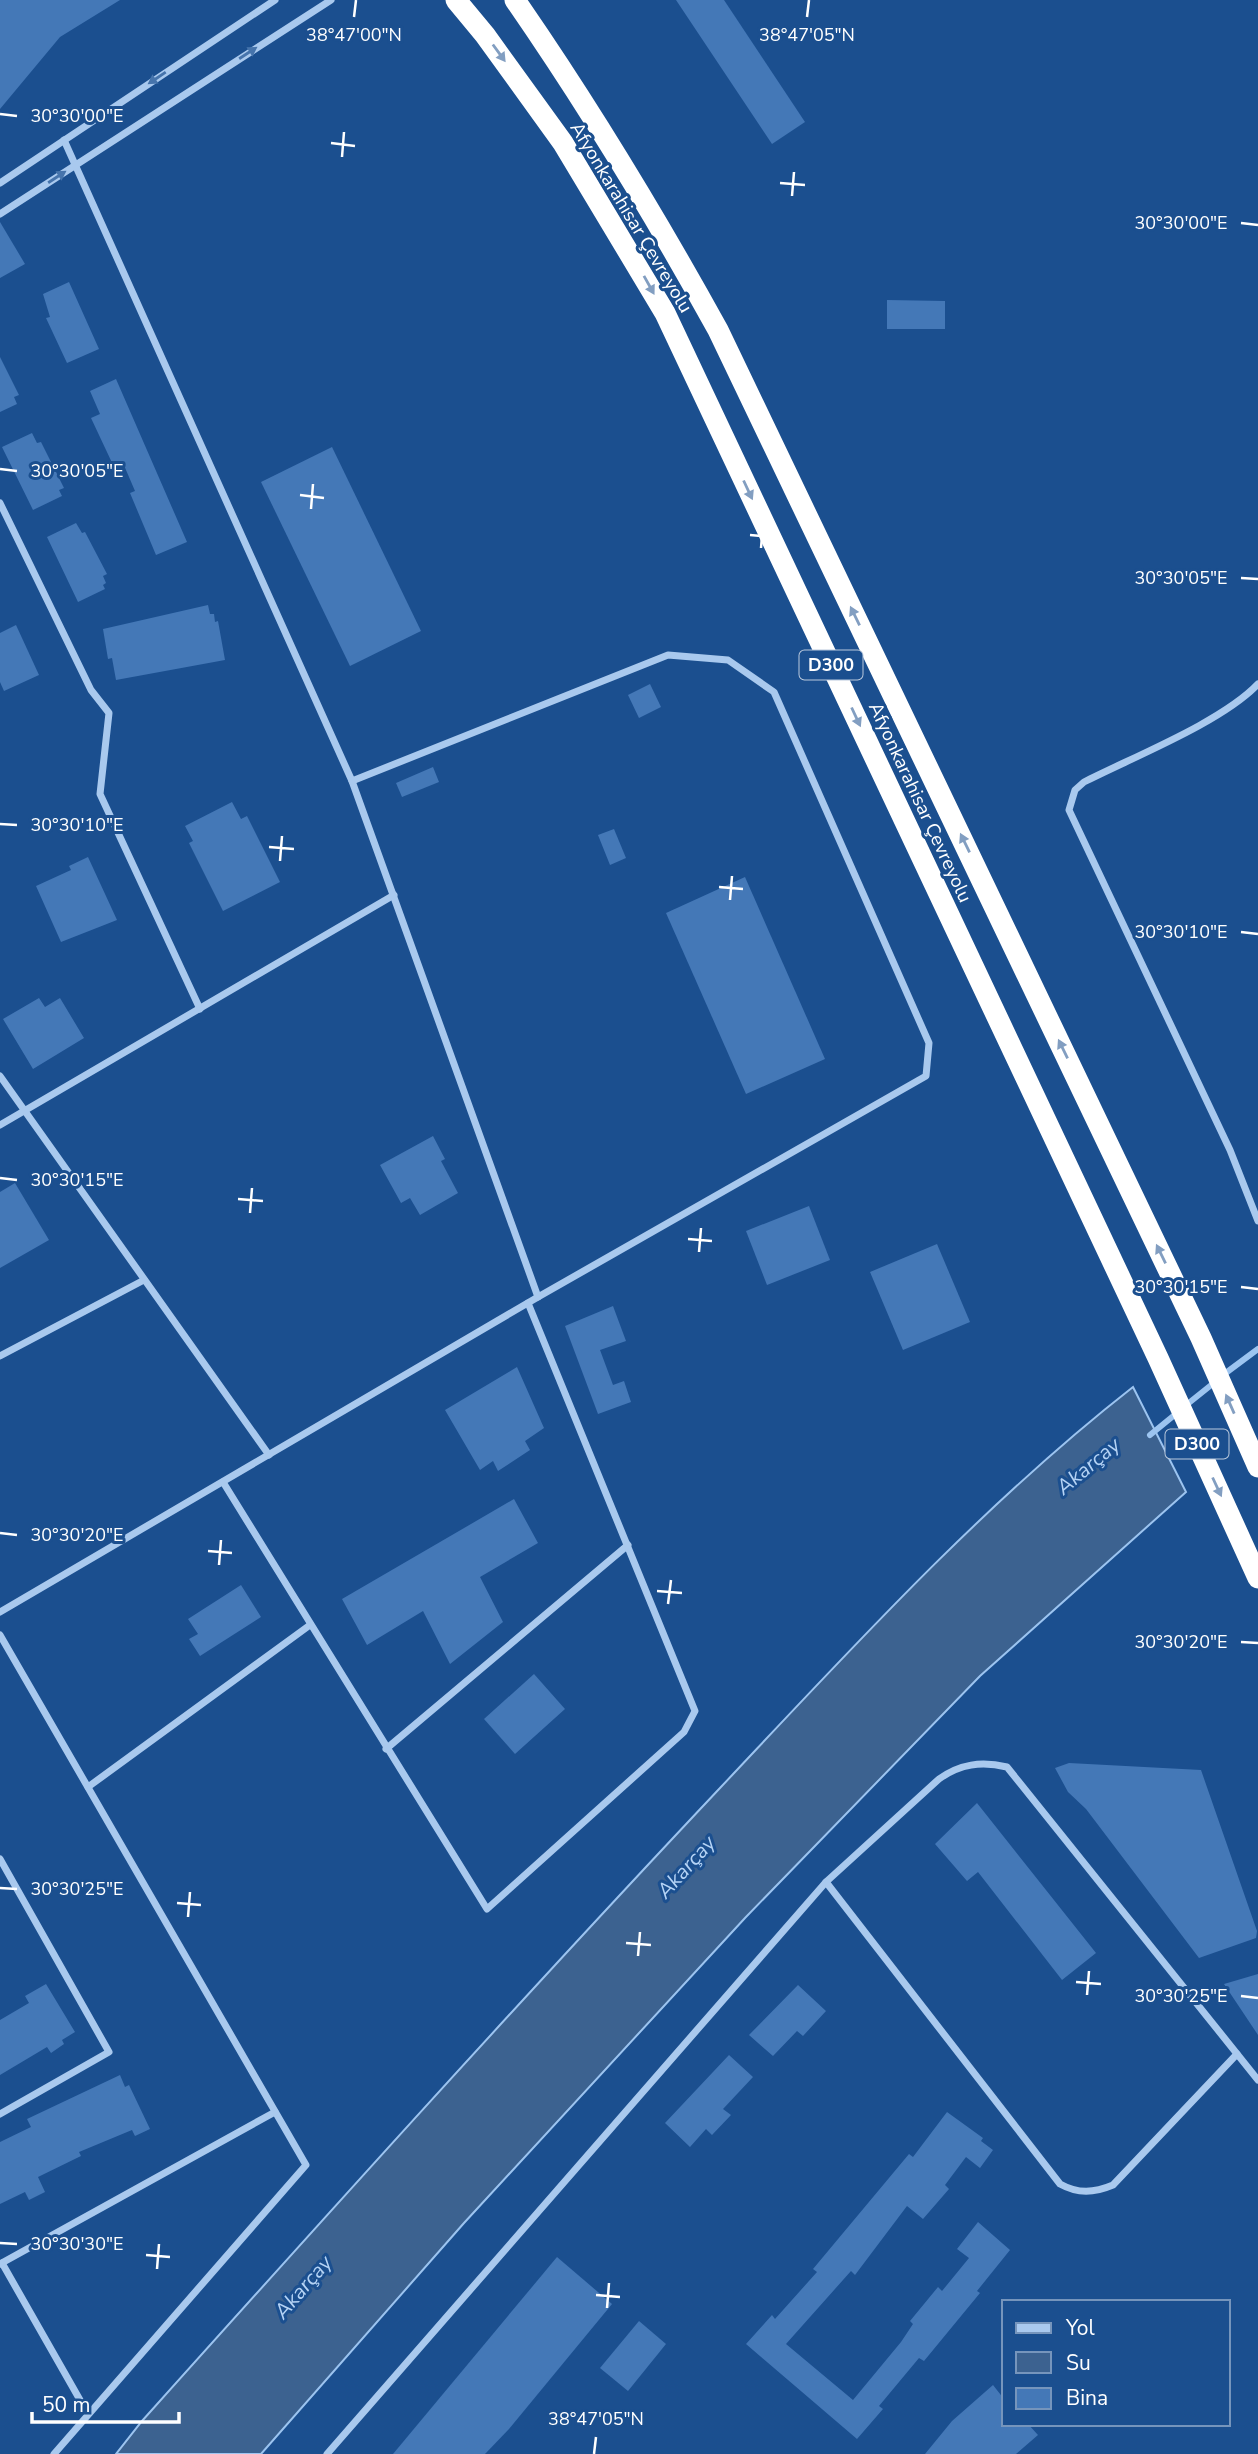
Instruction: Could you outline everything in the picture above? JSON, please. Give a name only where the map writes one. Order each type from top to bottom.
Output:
[{"type":"highway","name":"Afyonkarahisar Çevreyolu","points":[[456,0],[563,143],[633,255],[665,313],[1158,1358],[1258,1578]]},
{"type":"highway","name":"Afyonkarahisar Çevreyolu","points":[[514,0],[583,97],[656,217],[718,330],[1201,1338],[1258,1467]]},
{"type":"street","points":[[0,183],[275,0]]},
{"type":"street","points":[[0,214],[331,0]]},
{"type":"street","points":[[64,140],[352,781],[538,1297]]},
{"type":"street","points":[[0,503],[91,690],[109,713],[100,794],[200,1009]]},
{"type":"street","points":[[0,1612],[538,1297],[926,1076],[929,1042],[774,692],[729,660],[668,655],[352,781]]},
{"type":"street","points":[[1258,684],[1246,697],[1084,782],[1075,790],[1069,810],[1230,1150],[1258,1221]]},
{"type":"street","points":[[0,1125],[394,895]]},
{"type":"street","points":[[0,1076],[269,1455]]},
{"type":"street","points":[[0,1356],[144,1280]]},
{"type":"street","points":[[223,1482],[487,1909],[684,1732],[695,1711],[528,1303]]},
{"type":"street","points":[[386,1749],[628,1545]]},
{"type":"street","points":[[88,1787],[310,1625]]},
{"type":"street","points":[[0,1635],[306,2165],[54,2454]]},
{"type":"street","points":[[327,2454],[826,1882],[949,1772],[984,1763],[1007,1768],[1258,2080]]},
{"type":"street","points":[[0,1859],[109,2052],[0,2114]]},
{"type":"street","points":[[826,1882],[1060,2184],[1068,2188],[1095,2191],[1113,2185],[1237,2054]]},
{"type":"street","points":[[89,2414],[1,2263],[275,2112]]},
{"type":"water","points":[[1133,1387],[1186,1492],[980,1676],[745,1918],[464,2223],[261,2454],[116,2454],[142,2421],[429,2103],[819,1683],[971,1529],[1077,1432]]},
{"type":"building","points":[[0,0],[120,0],[60,37],[0,109]]},
{"type":"building","points":[[676,0],[724,0],[805,122],[772,144]]},
{"type":"building","points":[[0,222],[25,264],[0,278]]},
{"type":"building","points":[[69,282],[99,349],[67,363],[46,318],[50,317],[43,294]]},
{"type":"building","points":[[887,300],[945,301],[945,329],[887,329]]},
{"type":"building","points":[[0,357],[19,395],[14,397],[17,404],[0,412]]},
{"type":"building","points":[[116,379],[187,542],[156,555],[130,493],[135,491],[123,463],[114,467],[91,418],[100,414],[90,391]]},
{"type":"building","points":[[32,433],[37,443],[41,442],[64,488],[59,490],[62,496],[33,510],[2,447]]},
{"type":"building","points":[[332,447],[421,631],[350,666],[261,482]]},
{"type":"building","points":[[76,523],[82,533],[85,532],[107,574],[103,576],[105,589],[78,602],[47,537]]},
{"type":"building","points":[[208,605],[210,614],[214,614],[215,622],[218,621],[225,660],[116,680],[112,658],[108,659],[103,629]]},
{"type":"building","points":[[16,625],[39,675],[4,691],[0,682],[0,633]]},
{"type":"building","points":[[650,684],[661,707],[639,718],[628,695]]},
{"type":"building","points":[[433,767],[439,782],[402,797],[396,783]]},
{"type":"building","points":[[232,802],[241,819],[247,816],[280,882],[223,911],[189,843],[193,841],[185,826]]},
{"type":"building","points":[[614,829],[626,858],[610,865],[598,835]]},
{"type":"building","points":[[88,857],[117,920],[61,942],[36,886],[71,870],[69,866]]},
{"type":"building","points":[[745,877],[825,1059],[746,1094],[666,913]]},
{"type":"building","points":[[39,998],[45,1007],[60,998],[84,1038],[33,1069],[3,1019]]},
{"type":"building","points":[[433,1136],[445,1159],[441,1161],[458,1193],[420,1215],[410,1198],[401,1203],[380,1165]]},
{"type":"building","points":[[15,1183],[49,1240],[0,1268],[0,1192]]},
{"type":"building","points":[[809,1206],[830,1260],[767,1285],[746,1231]]},
{"type":"building","points":[[937,1244],[970,1322],[903,1350],[870,1272]]},
{"type":"building","points":[[613,1306],[626,1341],[600,1350],[613,1385],[624,1381],[631,1402],[598,1414],[565,1326]]},
{"type":"building","points":[[517,1367],[544,1428],[525,1441],[530,1450],[498,1471],[493,1461],[480,1470],[445,1410]]},
{"type":"building","points":[[514,1499],[538,1543],[480,1577],[503,1622],[450,1664],[423,1611],[367,1645],[342,1599]]},
{"type":"building","points":[[241,1585],[261,1617],[200,1656],[189,1639],[198,1634],[188,1619]]},
{"type":"building","points":[[534,1674],[565,1709],[515,1754],[484,1719]]},
{"type":"building","points":[[1069,1763],[1201,1770],[1257,1931],[1256,1938],[1199,1958],[1086,1809],[1068,1792],[1055,1768]]},
{"type":"building","points":[[977,1803],[1096,1953],[1062,1980],[978,1872],[967,1881],[935,1844]]},
{"type":"building","points":[[1258,1974],[1258,2035],[1224,1984]]},
{"type":"building","points":[[46,1984],[75,2032],[62,2040],[64,2044],[51,2053],[47,2047],[0,2075],[0,2020],[29,2003],[25,1996]]},
{"type":"building","points":[[798,1985],[826,2011],[803,2036],[797,2031],[773,2056],[749,2035]]},
{"type":"building","points":[[729,2055],[753,2077],[723,2109],[731,2115],[712,2135],[706,2129],[690,2147],[665,2123]]},
{"type":"building","points":[[120,2075],[125,2087],[129,2085],[150,2129],[135,2136],[132,2130],[79,2152],[81,2156],[38,2177],[45,2192],[29,2200],[25,2192],[0,2204],[0,2142],[31,2127],[27,2119]]},
{"type":"building","points":[[947,2112],[983,2138],[981,2141],[993,2150],[980,2168],[966,2157],[945,2185],[949,2189],[923,2219],[907,2206],[855,2275],[851,2271],[786,2344],[853,2400],[901,2342],[913,2324],[910,2321],[938,2287],[942,2291],[969,2258],[957,2249],[978,2222],[1010,2250],[977,2291],[980,2293],[924,2361],[919,2358],[879,2406],[883,2409],[857,2439],[746,2344],[772,2315],[775,2319],[817,2272],[813,2269],[909,2154],[913,2157]]},
{"type":"building","points":[[557,2257],[612,2304],[509,2429],[485,2454],[393,2454]]},
{"type":"building","points":[[639,2321],[666,2344],[628,2391],[600,2368]]},
{"type":"building","points":[[993,2385],[1002,2396],[1002,2426],[1030,2426],[1038,2435],[1016,2454],[925,2454],[952,2421]]},
{"type":"waterway","name":"Akarçay","points":[[1223,1375],[1258,1349]]},
{"type":"waterway","name":"Akarçay","points":[[1185,1406],[1215,1382]]},
{"type":"waterway","name":"Akarçay","points":[[1150,1435],[1177,1413]]}]
